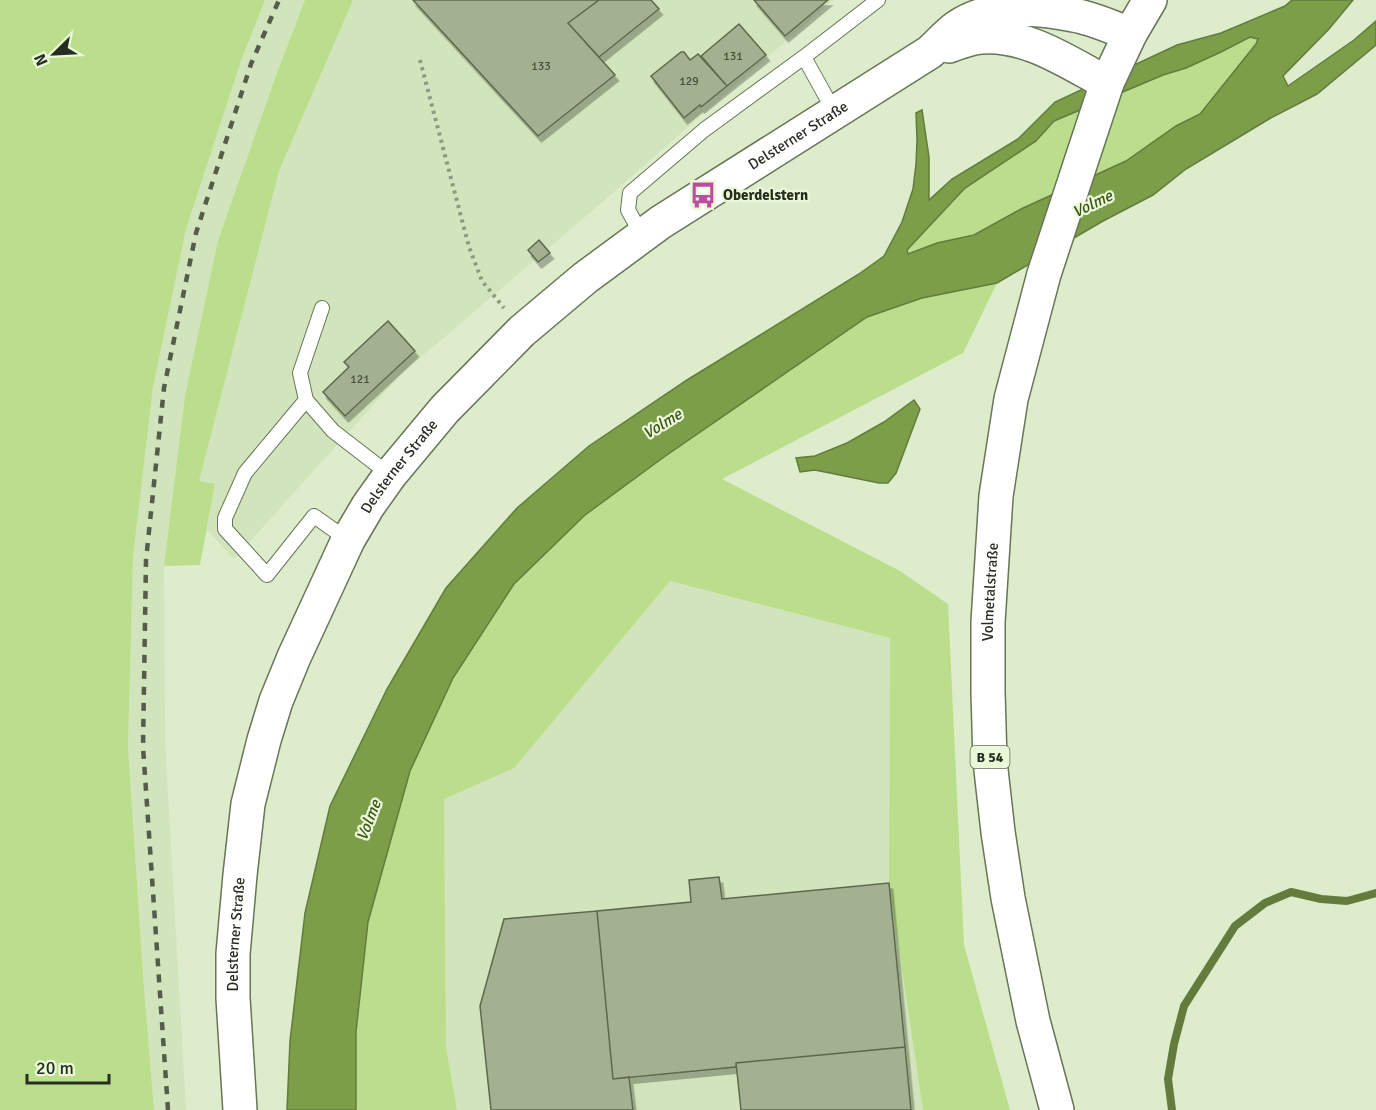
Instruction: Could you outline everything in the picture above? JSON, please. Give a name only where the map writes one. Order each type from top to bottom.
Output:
[{"type":"street","name":"B 54","points":[[1107,83],[1130,34],[1150,0]]},
{"type":"street","name":"Delsterner Straße","points":[[240,1110],[233,998],[233,954],[248,804],[276,701],[294,657],[348,540],[390,475],[445,409],[522,331],[585,278],[642,235],[930,52],[957,27],[994,12],[1024,9],[1075,15],[1130,34]]},
{"type":"street","name":"Delsterner Straße","points":[[930,52],[978,37],[994,36],[1046,51],[1107,83]]},
{"type":"street","name":"Volmetalstraße","points":[[1057,1110],[1033,1021],[1008,898],[998,832],[988,692],[988,622],[996,496],[1011,399],[1044,274],[1107,83]]},
{"type":"lane","points":[[642,235],[628,210],[630,193],[704,130],[878,0]]},
{"type":"lane","points":[[804,57],[835,113]]},
{"type":"lane","points":[[322,308],[300,373],[306,400],[333,431],[390,475]]},
{"type":"lane","points":[[306,400],[245,473],[225,518],[225,529],[267,575],[314,516],[348,540]]},
{"type":"path","points":[[420,60],[469,247],[482,281],[509,313]]},
{"type":"shaded area","points":[[0,0],[265,0],[242,58],[186,229],[153,387],[133,557],[128,747],[154,1110],[0,1110]]},
{"type":"shaded area","points":[[265,0],[305,0],[277,73],[185,396],[164,566],[165,742],[186,1110],[154,1110],[128,747],[133,557],[153,387],[186,229],[242,58]]},
{"type":"shaded area","points":[[305,0],[353,0],[279,171],[199,481],[215,484],[200,565],[164,566],[185,396],[218,241]]},
{"type":"shaded area","points":[[353,0],[833,0],[591,212],[401,374],[234,559],[207,530],[215,484],[199,481],[279,171]]},
{"type":"shaded area","points":[[1250,37],[1258,39],[1256,44],[1200,114],[1176,126],[1126,161],[1021,209],[974,235],[937,243],[908,254],[906,251],[965,188],[1036,141],[1054,121],[1163,75],[1186,68]]},
{"type":"shaded area","points":[[997,283],[963,353],[722,479],[900,571],[948,604],[964,945],[1010,1110],[923,1110],[889,883],[890,638],[670,581],[514,768],[444,799],[446,1047],[457,1110],[356,1110],[356,1032],[368,922],[410,771],[453,678],[514,584],[585,515],[664,457],[867,317],[922,298]]},
{"type":"shaded area","points":[[669,581],[890,638],[889,883],[923,1110],[457,1110],[446,1047],[444,799],[514,767]]},
{"type":"water","name":"Volme","points":[[1292,0],[1353,0],[1329,29],[1283,76],[1288,86],[1354,40],[1376,21],[1376,45],[1317,94],[1269,119],[1186,169],[1153,195],[1103,221],[997,283],[922,298],[867,317],[664,457],[585,515],[514,584],[453,678],[410,771],[368,922],[356,1032],[356,1110],[287,1110],[290,1041],[305,913],[330,806],[387,689],[446,588],[517,508],[589,446],[687,380],[859,274],[884,256],[902,222],[913,189],[917,140],[916,113],[922,110],[929,157],[929,200],[952,179],[1018,139],[1055,102],[1177,45],[1221,33],[1285,6]],"holes":[[[1250,37],[1258,39],[1200,114],[1176,126],[1126,161],[1021,209],[974,235],[937,243],[908,254],[907,250],[965,188],[1036,141],[1054,121],[1163,75],[1186,68]]]},
{"type":"water","points":[[914,400],[920,409],[896,473],[888,483],[815,470],[800,472],[796,458],[815,456],[847,443],[884,422]]},
{"type":"building","points":[[413,0],[599,0],[568,23],[615,75],[538,136]]},
{"type":"building","points":[[599,0],[651,0],[659,9],[599,57],[568,23]]},
{"type":"building","points":[[754,0],[828,0],[785,36]]},
{"type":"building","points":[[739,24],[766,55],[727,86],[701,56]]},
{"type":"building","points":[[684,52],[690,60],[698,54],[727,86],[684,118],[651,76]]},
{"type":"building","points":[[539,240],[550,253],[538,262],[528,250]]},
{"type":"building","points":[[388,321],[415,351],[345,416],[323,392],[349,367],[344,362]]},
{"type":"building","points":[[719,877],[722,899],[889,883],[905,1047],[736,1063],[736,1067],[613,1079],[597,911],[691,902],[689,880]]},
{"type":"building","points":[[597,911],[613,1079],[629,1077],[633,1110],[491,1110],[480,1006],[504,919]]},
{"type":"building","points":[[905,1047],[911,1110],[741,1110],[736,1063]]},
{"type":"waterway","points":[[1172,1110],[1168,1079],[1184,1006],[1235,926],[1265,903],[1291,892],[1321,899],[1347,901],[1376,893]]},
{"type":"railway","points":[[168,1110],[143,747],[146,560],[164,388],[196,233],[251,64],[279,0]]},
{"type":"place","name":"Oberdelstern","points":[[703,195]]}]
